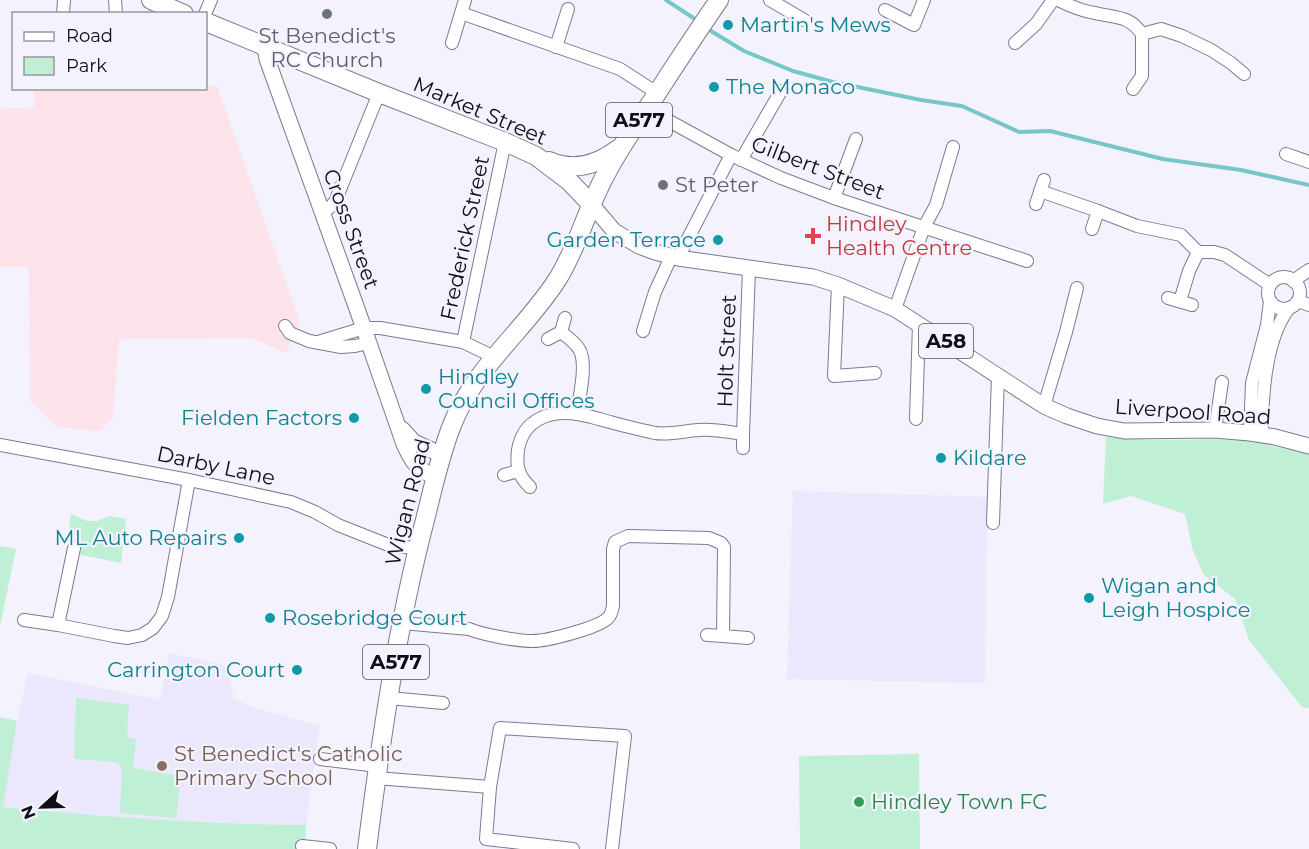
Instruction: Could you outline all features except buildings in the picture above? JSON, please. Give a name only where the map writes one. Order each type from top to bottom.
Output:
[{"type":"highway","points":[[151,0],[179,12]]},
{"type":"highway","name":"A577","points":[[592,205],[604,176],[621,147],[714,7]]},
{"type":"highway","name":"Market Street","points":[[207,22],[536,156],[569,181],[592,205]]},
{"type":"highway","points":[[536,156],[557,165],[582,166],[608,157],[621,147]]},
{"type":"highway","name":"Wigan Road","points":[[368,849],[377,772],[402,622],[418,548],[451,426],[466,395],[555,283],[567,264],[592,205]]},
{"type":"main road","name":"Cross Street","points":[[265,47],[267,59],[404,444],[413,462],[425,473],[436,477]]},
{"type":"main road","name":"Liverpool Road","points":[[592,205],[614,231],[639,246],[675,258],[813,277],[895,309],[1044,406],[1067,416],[1097,426],[1124,430],[1215,430],[1256,434],[1309,446]]},
{"type":"main road","name":"Cross Street","points":[[398,424],[414,442],[442,455]]},
{"type":"street","points":[[452,43],[465,0]]},
{"type":"street","points":[[770,0],[804,20]]},
{"type":"street","points":[[885,10],[914,25],[924,0]]},
{"type":"street","points":[[1015,43],[1036,24],[1055,0],[1095,14],[1122,17],[1135,24],[1142,34],[1142,76],[1133,89]]},
{"type":"street","points":[[556,47],[568,9]]},
{"type":"street","points":[[461,13],[620,69],[657,93]]},
{"type":"street","points":[[1142,34],[1161,29],[1182,36],[1211,50],[1244,74]]},
{"type":"street","points":[[643,331],[656,292],[675,258],[736,157],[781,91]]},
{"type":"street","points":[[322,212],[335,202],[379,93]]},
{"type":"street","name":"Gilbert Street","points":[[660,116],[736,157],[781,178],[834,198],[1027,261]]},
{"type":"street","points":[[834,198],[856,139]]},
{"type":"street","name":"Frederick Street","points":[[463,342],[505,142]]},
{"type":"street","points":[[895,309],[924,227],[936,205],[953,147]]},
{"type":"street","points":[[1287,154],[1309,162]]},
{"type":"street","points":[[1040,192],[1137,226],[1181,235],[1198,252],[1225,255],[1270,285]]},
{"type":"street","points":[[1092,229],[1098,211]]},
{"type":"street","points":[[1180,301],[1188,271],[1198,252]]},
{"type":"street","name":"Holt Street","points":[[743,448],[749,269]]},
{"type":"street","points":[[1293,281],[1309,270]]},
{"type":"street","points":[[1283,278],[1296,284],[1299,292],[1298,305],[1278,324],[1268,362],[1256,434],[1252,382],[1267,325],[1270,301],[1268,291],[1270,285],[1283,278]]},
{"type":"street","points":[[838,285],[834,376],[875,373]]},
{"type":"street","points":[[1044,406],[1077,288]]},
{"type":"street","points":[[1270,301],[1280,309],[1298,305]]},
{"type":"street","points":[[548,339],[561,332],[565,318]]},
{"type":"street","points":[[916,419],[919,324]]},
{"type":"street","points":[[285,326],[290,333],[300,338],[318,342],[345,347],[369,343]]},
{"type":"street","points":[[318,342],[364,328],[380,328],[463,342],[494,357]]},
{"type":"street","points":[[561,332],[578,347],[582,355],[577,414]]},
{"type":"street","points":[[993,523],[998,376]]},
{"type":"street","points":[[1215,430],[1222,382]]},
{"type":"street","name":"Holt Street","points":[[518,471],[518,451],[521,440],[530,425],[545,416],[554,414],[577,414],[667,435],[697,430],[743,434]]},
{"type":"street","name":"Darby Lane","points":[[0,445],[189,480],[291,502],[338,525],[391,546],[418,548]]},
{"type":"street","points":[[504,475],[518,471],[530,487]]},
{"type":"street","points":[[27,634],[27,621],[128,638],[142,635],[153,628],[162,616],[168,597],[189,480]]},
{"type":"street","points":[[402,622],[469,629],[479,633],[531,641],[576,631],[602,622],[611,614],[615,542],[628,536],[709,538],[721,543],[724,547],[723,636]]},
{"type":"street","points":[[58,625],[74,548]]},
{"type":"street","points":[[707,635],[748,638]]},
{"type":"street","points":[[389,699],[443,703]]},
{"type":"street","points":[[573,849],[486,839],[490,788],[500,728],[625,736],[612,849]]},
{"type":"street","points":[[320,759],[377,772],[490,788]]},
{"type":"street","points":[[302,846],[330,849]]},
{"type":"shaded area","points":[[207,86],[217,86],[300,322],[286,353],[252,338],[119,341],[113,417],[100,431],[57,427],[30,400],[29,267],[0,267],[0,109],[34,107],[34,90],[207,90]]},
{"type":"shaded area","points":[[793,491],[987,497],[985,683],[787,679]]},
{"type":"shaded area","name":"St Benedict's Catholic Primary School","points":[[169,653],[231,666],[229,674],[234,699],[255,708],[320,726],[306,825],[156,820],[3,807],[17,721],[28,673],[160,700]]},
{"type":"green space","points":[[1106,437],[1150,440],[1238,439],[1309,454],[1309,708],[1302,707],[1249,640],[1235,599],[1204,575],[1193,551],[1185,514],[1131,496],[1103,504]]},
{"type":"green space","points":[[71,514],[87,521],[97,521],[110,516],[126,519],[121,563],[77,554],[77,541],[69,526]]},
{"type":"green space","points":[[0,546],[16,549],[0,626]]},
{"type":"green space","points":[[76,698],[129,705],[127,737],[136,739],[133,768],[181,776],[176,818],[120,813],[122,768],[117,762],[74,759]]},
{"type":"green space","points":[[0,717],[17,721],[3,807],[154,819],[306,825],[305,849],[0,849]]},
{"type":"green space","name":"Hindley Town FC","points":[[919,754],[920,849],[800,849],[799,756]]},
{"type":"waterway","points":[[666,0],[698,21]]},
{"type":"waterway","points":[[706,28],[744,51],[793,71],[833,82],[962,106],[1019,132],[1050,131],[1163,159],[1241,170],[1309,185]]},
{"type":"place","name":"St Benedict's RC Church","points":[[327,14]]},
{"type":"place","name":"Martin's Mews","points":[[728,25]]},
{"type":"place","name":"The Monaco","points":[[714,87]]},
{"type":"place","name":"St Peter","points":[[663,185]]},
{"type":"place","name":"Hindley Health Centre","points":[[813,236]]},
{"type":"place","name":"Garden Terrace","points":[[718,240]]},
{"type":"place","name":"Hindley Council Offices","points":[[426,389]]},
{"type":"place","name":"Fielden Factors","points":[[354,418]]},
{"type":"place","name":"Kildare","points":[[941,458]]},
{"type":"place","name":"ML Auto Repairs","points":[[239,538]]},
{"type":"place","name":"Wigan and Leigh Hospice","points":[[1089,598]]},
{"type":"place","name":"Rosebridge Court","points":[[270,618]]},
{"type":"place","name":"Carrington Court","points":[[297,670]]},
{"type":"place","name":"St Benedict's Catholic Primary School","points":[[162,766]]},
{"type":"place","name":"Hindley Town FC","points":[[859,802]]}]
